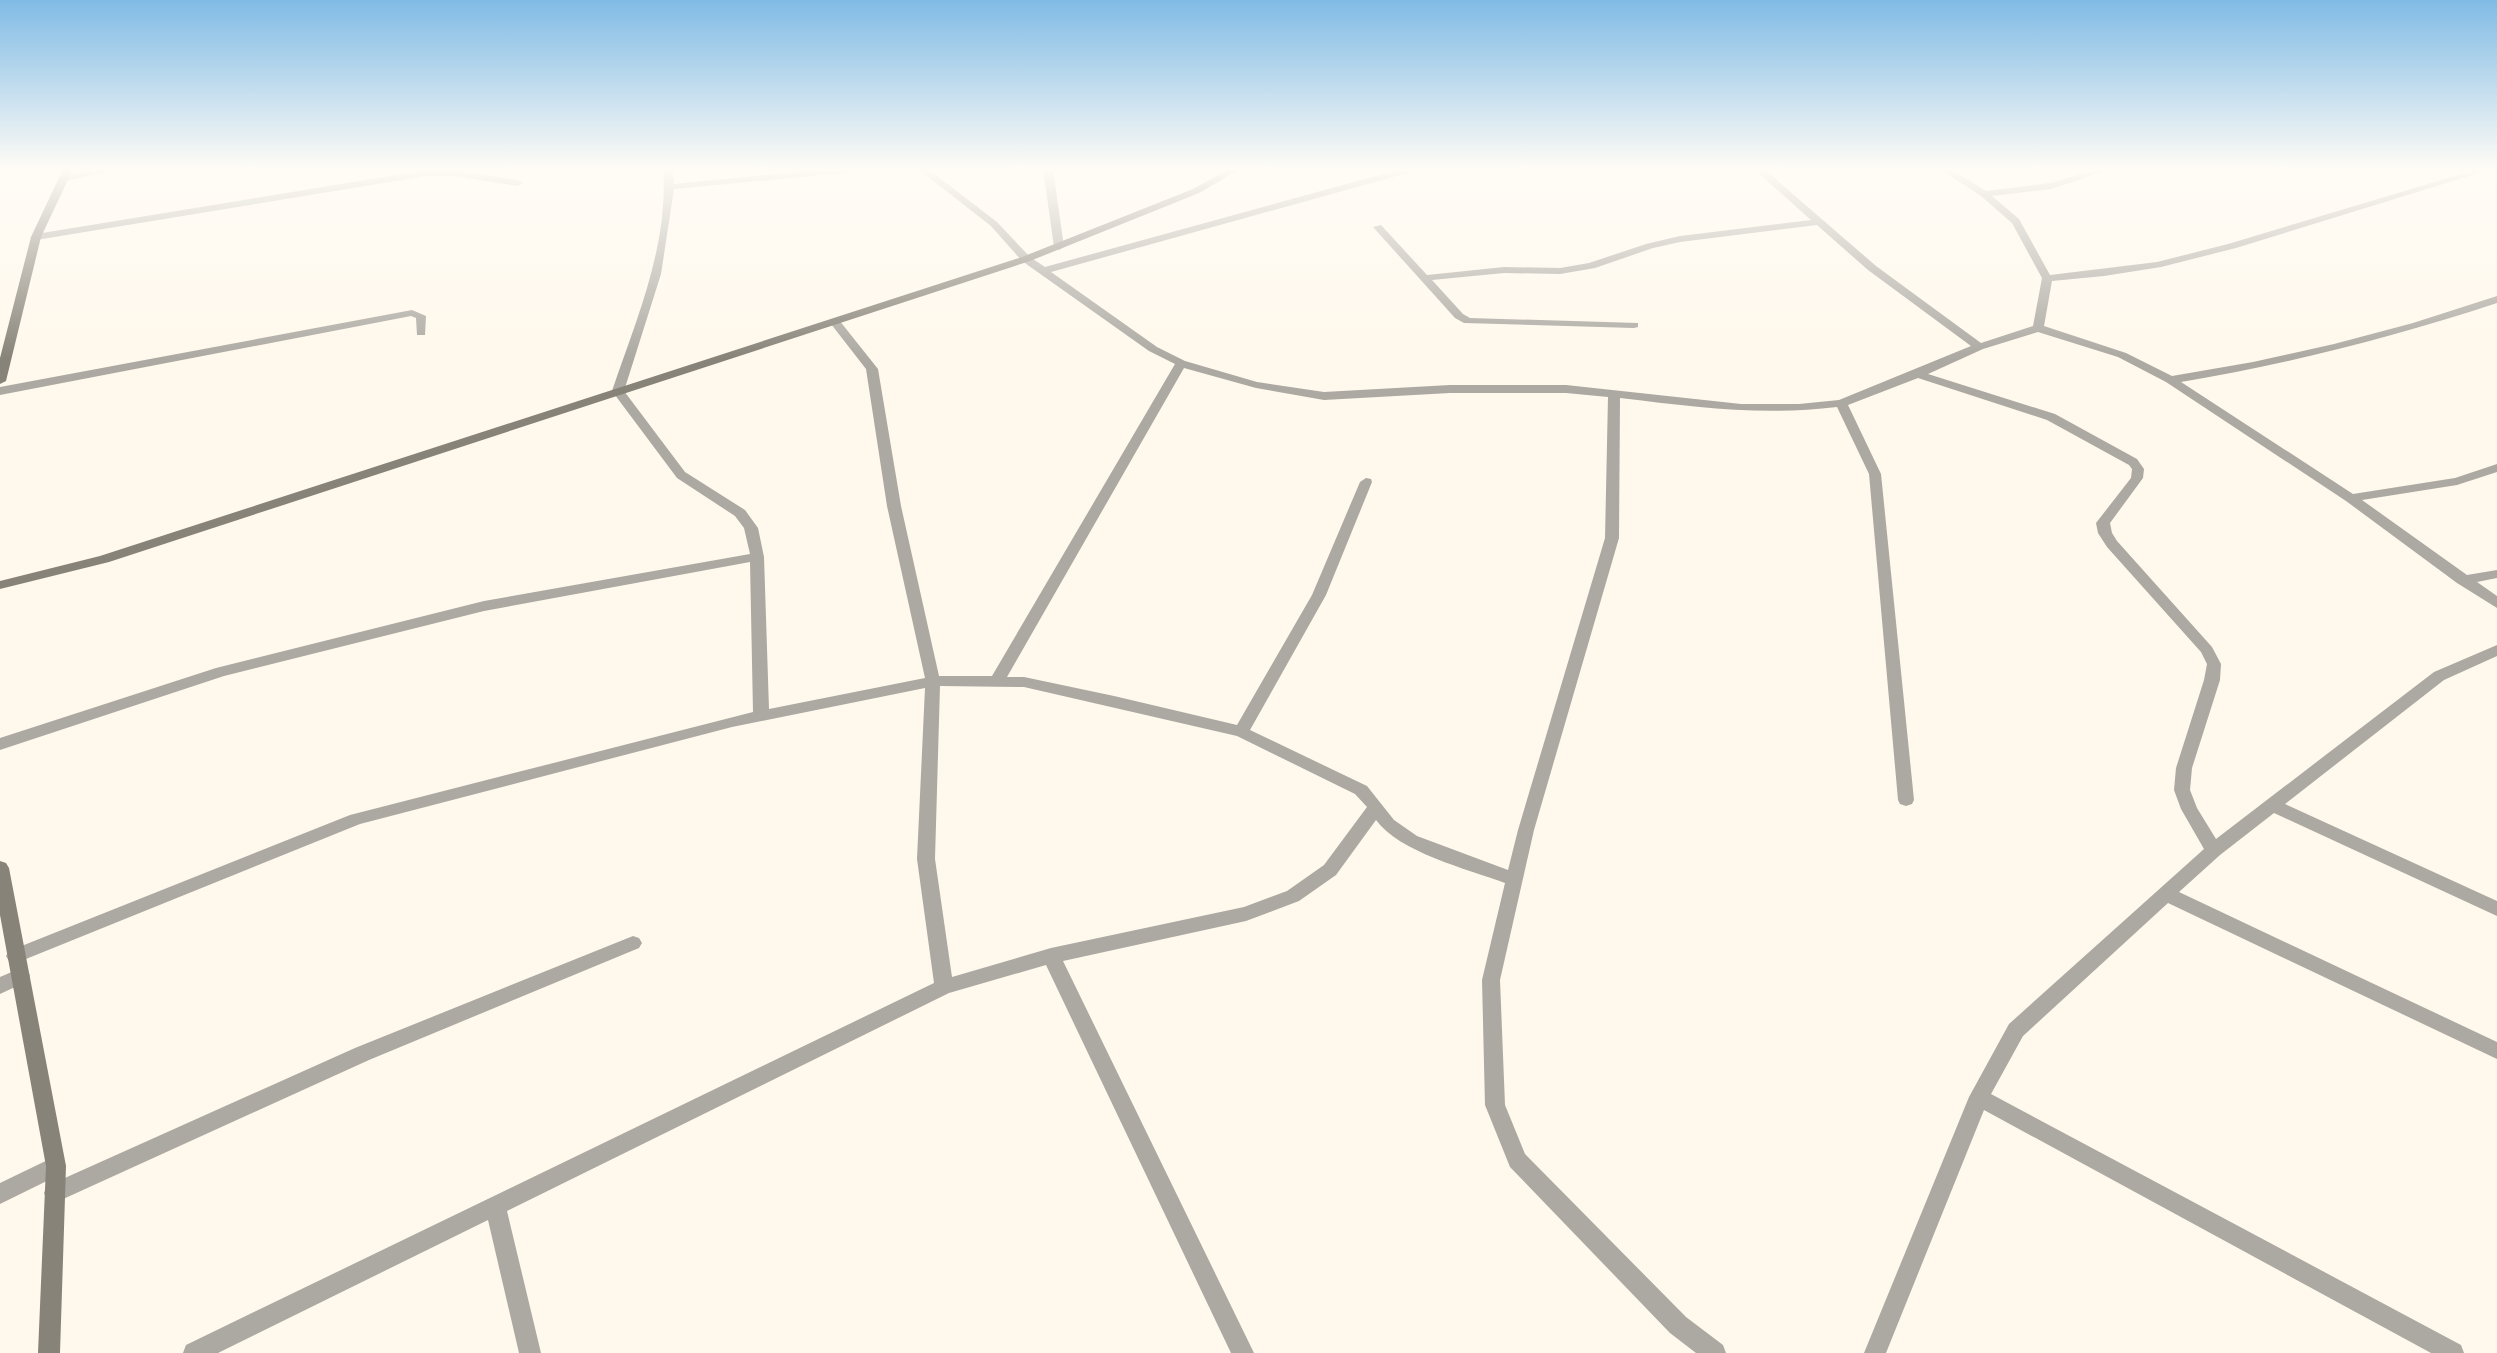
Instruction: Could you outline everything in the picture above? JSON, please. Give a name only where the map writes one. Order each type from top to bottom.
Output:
[{"type":"street","points":[[0,381],[38,232]]},
{"type":"street","points":[[36,237],[66,232]]},
{"type":"street","points":[[618,391],[656,274],[664,232]]},
{"type":"street","points":[[1001,232],[1026,259],[1153,350],[1181,363],[1256,385],[1324,396],[1450,389],[1566,389],[1741,408],[1799,408],[1841,403],[1918,374],[1979,347],[2038,328],[2122,355],[2170,380],[2351,498],[2462,580],[2497,603]]},
{"type":"street","points":[[1057,232],[1059,247]]},
{"type":"street","points":[[0,586],[104,559],[835,322],[1026,259],[1095,232]]},
{"type":"street","points":[[1043,271],[1183,232]]},
{"type":"street","points":[[1383,232],[1459,316],[1468,321],[1634,325]]},
{"type":"street","points":[[1426,278],[1504,270],[1560,271],[1591,266],[1650,246],[1680,239],[1735,232]]},
{"type":"street","points":[[1829,232],[1872,268],[1979,347]]},
{"type":"street","points":[[2022,232],[2047,278],[2038,328]]},
{"type":"street","points":[[2047,278],[2104,273],[2157,265],[2278,232]]},
{"type":"street","points":[[2170,380],[2264,364],[2349,345],[2425,324],[2497,299]]},
{"type":"street","points":[[0,391],[412,313],[422,316],[421,333]]},
{"type":"street","points":[[835,322],[872,368],[894,506],[933,681],[926,859],[944,987]]},
{"type":"street","points":[[996,682],[1181,363]]},
{"type":"street","points":[[1918,374],[2051,417],[2133,462],[2138,469],[2137,478],[2102,523],[2105,533],[2112,544],[2208,650],[2214,664],[2212,680],[2184,768],[2182,790],[2189,808],[2214,850]]},
{"type":"street","points":[[618,391],[681,475],[740,513],[751,528],[757,557],[761,716]]},
{"type":"street","points":[[1614,393],[1612,538],[1526,830],[1491,980],[1495,1105],[1517,1160],[1678,1326],[1715,1353]]},
{"type":"street","points":[[1841,403],[1874,474],[1906,800]]},
{"type":"street","points":[[2351,498],[2456,481],[2497,468]]},
{"type":"street","points":[[1241,732],[1319,595],[1366,482]]},
{"type":"street","points":[[0,744],[221,672],[474,608],[757,557]]},
{"type":"street","points":[[2462,580],[2497,574]]},
{"type":"street","points":[[1875,1353],[1979,1097],[2016,1030],[2214,850],[2439,676],[2497,650]]},
{"type":"street","points":[[15,956],[356,819],[761,716],[933,681],[1024,682],[1114,701],[1241,732],[1361,790],[1388,824],[1411,841],[1514,879]]},
{"type":"street","points":[[2272,805],[2497,909]]},
{"type":"street","points":[[194,1353],[944,987],[1051,956],[1246,914],[1293,896],[1330,870],[1376,807]]},
{"type":"street","points":[[0,868],[15,956],[21,976],[56,1166],[49,1353]]},
{"type":"street","points":[[2166,894],[2497,1051]]},
{"type":"street","points":[[54,1193],[362,1054],[633,943]]},
{"type":"street","points":[[1051,956],[1243,1353]]},
{"type":"street","points":[[0,986],[21,976]]},
{"type":"street","points":[[1979,1097],[2371,1307],[2452,1353]]},
{"type":"street","points":[[0,1194],[56,1166]]},
{"type":"street","points":[[495,1206],[530,1353]]}]
